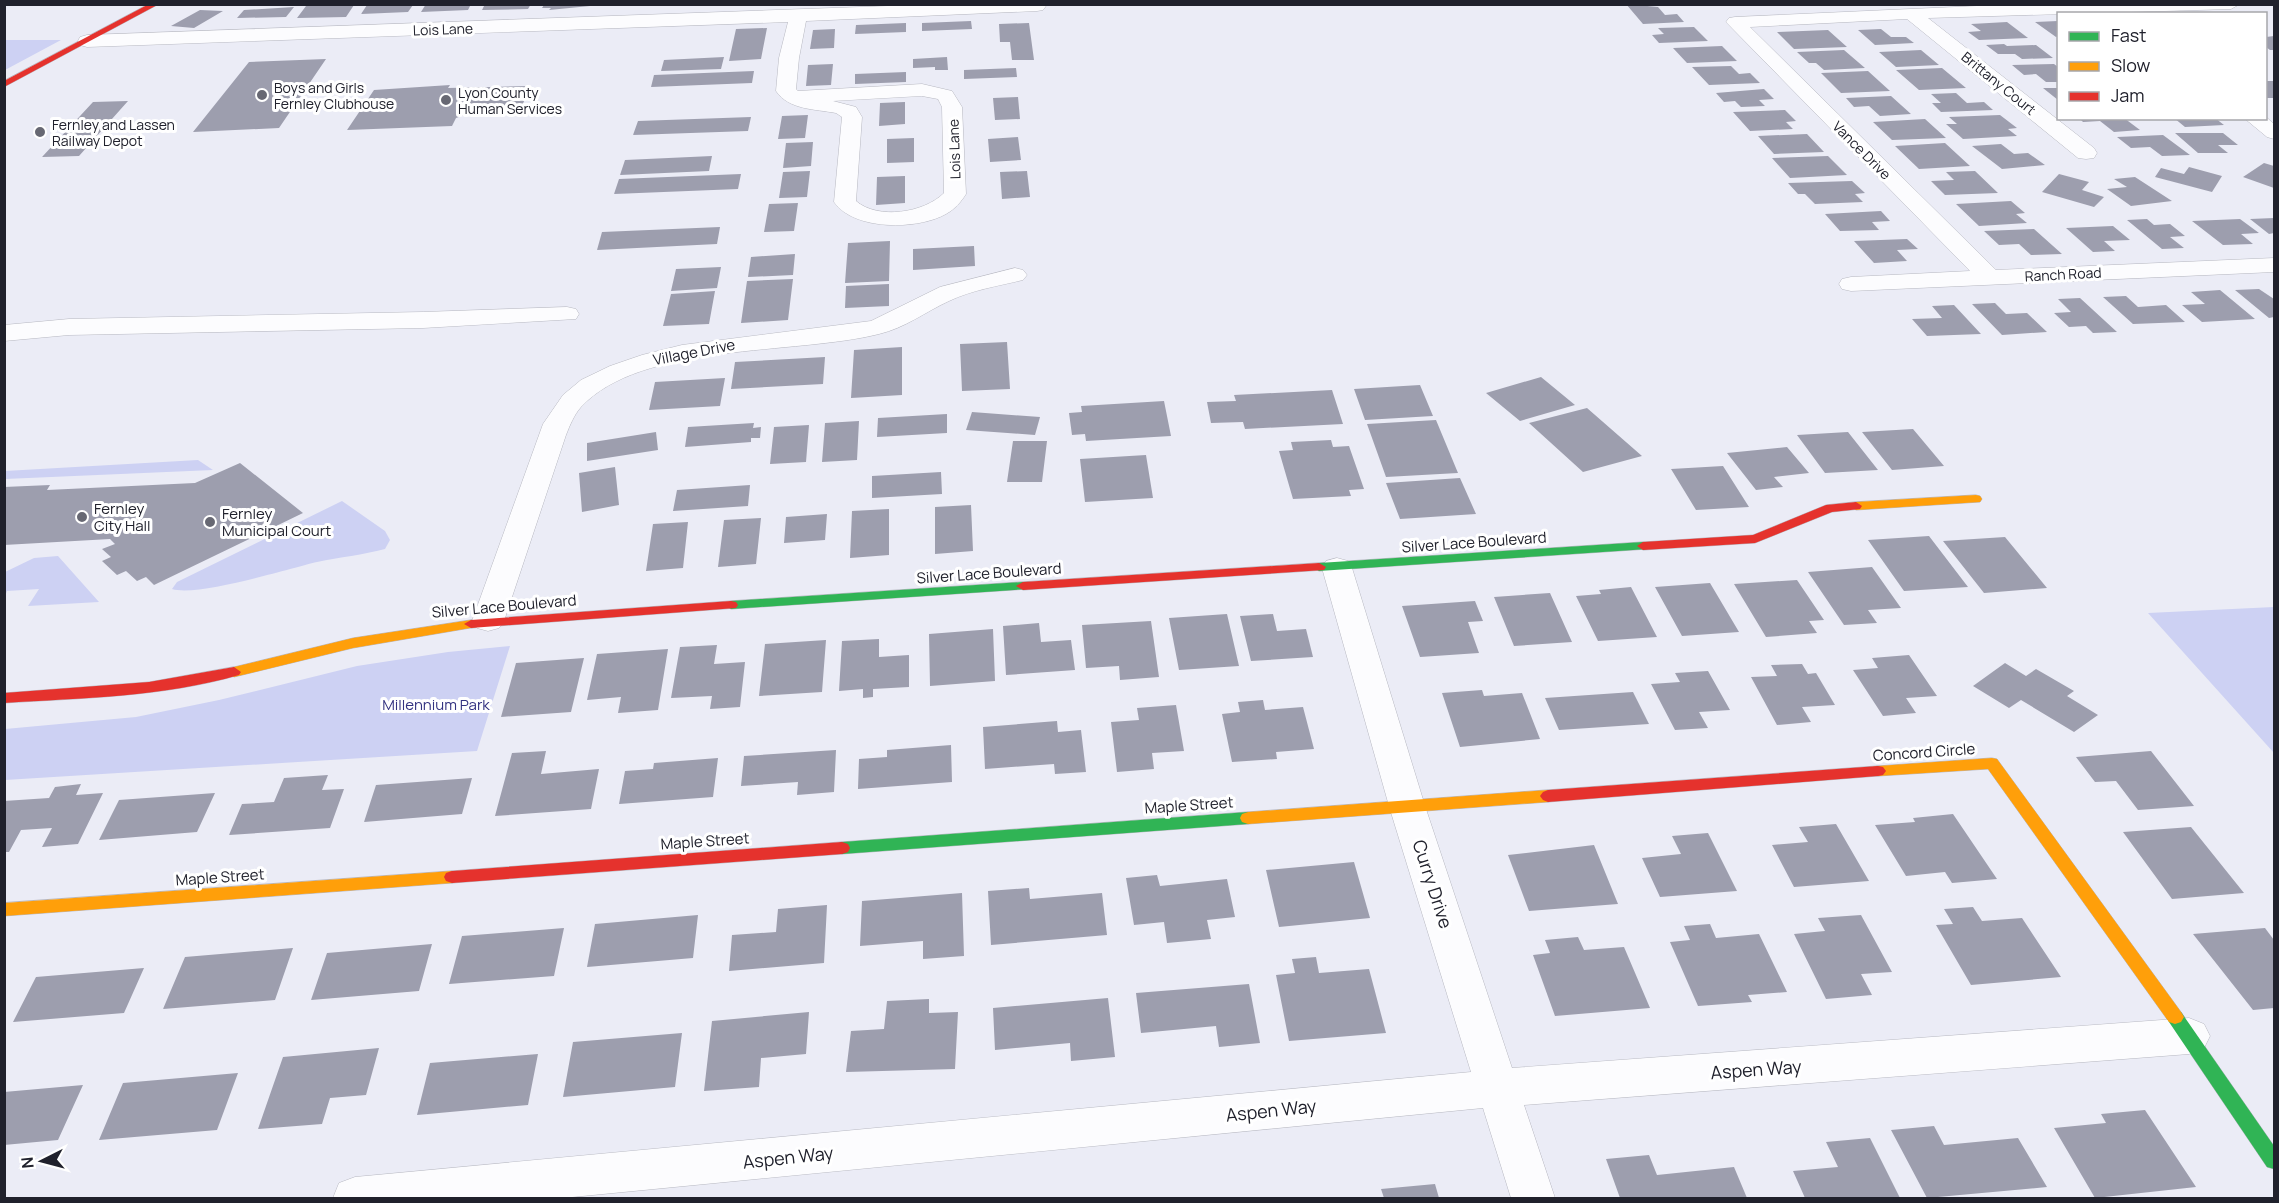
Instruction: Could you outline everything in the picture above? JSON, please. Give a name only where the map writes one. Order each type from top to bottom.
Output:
[{"type":"street","points":[[4,85],[156,4]]},
{"type":"street","points":[[1911,13],[2096,11],[2231,4]]},
{"type":"street","name":"Lois Lane","points":[[87,41],[1037,6]]},
{"type":"street","name":"Vance Drive","points":[[1911,13],[1735,22],[1989,277]]},
{"type":"street","name":"Brittany Court","points":[[1911,13],[2086,153]]},
{"type":"street","points":[[792,97],[786,91],[789,58],[798,16]]},
{"type":"street","name":"Lois Lane","points":[[922,90],[945,95],[952,107],[956,194],[933,212],[892,217],[858,212],[845,202],[852,117],[849,111],[826,105],[806,105],[792,97],[922,90]]},
{"type":"street","points":[[2257,120],[2274,133]]},
{"type":"street","name":"Ranch Road","points":[[1851,284],[2274,265]]},
{"type":"street","name":"Village Drive","points":[[488,621],[552,435],[566,408],[587,388],[640,363],[672,353],[708,346],[873,329],[899,319],[942,295],[1015,275]]},
{"type":"street","points":[[4,333],[69,327],[423,320],[567,314]]},
{"type":"street","name":"Silver Lace Boulevard","points":[[4,699],[136,689],[203,679],[353,643],[488,621],[1337,568],[1755,539],[1830,508],[1976,499]]},
{"type":"street","name":"Curry Drive","points":[[1337,568],[1407,806],[1533,1198]]},
{"type":"street","name":"Concord Circle","points":[[1407,806],[1992,763],[2188,1036],[2274,1161]]},
{"type":"street","name":"Maple Street","points":[[4,910],[1407,806]]},
{"type":"street","name":"Aspen Way","points":[[355,1198],[1499,1088],[2188,1036]]},
{"type":"green space","points":[[5,40],[61,40],[5,70]]},
{"type":"green space","points":[[198,460],[213,470],[5,479],[5,471]]},
{"type":"green space","points":[[342,501],[385,531],[390,540],[385,549],[317,562],[221,586],[172,589],[177,582]]},
{"type":"green space","points":[[58,556],[99,602],[28,606],[39,589],[7,591],[5,596],[5,572],[34,558]]},
{"type":"green space","points":[[2274,607],[2274,753],[2148,613]]},
{"type":"green space","name":"Millennium Park","points":[[510,646],[477,751],[5,780],[5,729],[136,717],[219,700],[357,666],[448,652]]},
{"type":"building","points":[[426,4],[471,4],[468,10],[421,12]]},
{"type":"building","points":[[485,4],[531,4],[528,9],[482,10]]},
{"type":"building","points":[[1626,4],[1658,7],[1665,15],[1677,14],[1684,22],[1643,24]]},
{"type":"building","points":[[354,5],[346,17],[297,18],[306,6]]},
{"type":"building","points":[[367,5],[413,5],[408,12],[361,14]]},
{"type":"building","points":[[544,5],[590,6],[549,10],[551,8],[542,8]]},
{"type":"building","points":[[294,7],[286,17],[237,18],[244,10]]},
{"type":"building","points":[[200,10],[223,11],[194,28],[171,26]]},
{"type":"building","points":[[971,21],[972,29],[922,31],[922,23]]},
{"type":"building","points":[[2057,21],[2057,36],[2056,37],[2035,22]]},
{"type":"building","points":[[2007,22],[2028,38],[1979,40],[1968,32],[1981,31],[1971,24]]},
{"type":"building","points":[[906,23],[906,32],[855,34],[856,25]]},
{"type":"building","points":[[1029,23],[1034,60],[1012,60],[1010,42],[1000,42],[999,24]]},
{"type":"building","points":[[1694,27],[1708,41],[1659,43],[1652,35],[1664,34],[1658,28]]},
{"type":"building","points":[[767,28],[761,59],[729,61],[736,29]]},
{"type":"building","points":[[835,29],[834,48],[810,49],[813,30]]},
{"type":"building","points":[[1881,29],[1891,37],[1906,37],[1914,43],[1875,45],[1858,30]]},
{"type":"building","points":[[1828,30],[1847,47],[1794,49],[1777,32]]},
{"type":"building","points":[[2274,36],[2274,50],[2267,48],[2267,37]]},
{"type":"building","points":[[2004,44],[2007,46],[2036,45],[2053,58],[2022,59],[2015,54],[1998,54],[1986,45]]},
{"type":"building","points":[[1722,46],[1737,61],[1687,63],[1673,48]]},
{"type":"building","points":[[1844,50],[1865,68],[1824,70],[1816,63],[1809,63],[1797,52]]},
{"type":"building","points":[[1921,50],[1939,65],[1896,67],[1879,52]]},
{"type":"building","points":[[724,57],[721,69],[661,71],[664,60]]},
{"type":"building","points":[[947,57],[948,70],[935,70],[935,67],[913,68],[913,59]]},
{"type":"building","name":"Boys and Girls Fernley Clubhouse","points":[[326,59],[279,128],[193,132],[249,62]]},
{"type":"building","points":[[833,64],[831,85],[806,86],[808,65]]},
{"type":"building","points":[[2054,64],[2057,66],[2057,82],[2046,82],[2036,74],[2024,75],[2012,65]]},
{"type":"building","points":[[1731,66],[1739,74],[1750,73],[1760,83],[1709,85],[1692,67]]},
{"type":"building","points":[[1016,68],[1017,77],[964,79],[964,70]]},
{"type":"building","points":[[1942,68],[1966,88],[1919,90],[1896,70]]},
{"type":"building","points":[[754,71],[752,83],[651,87],[654,75]]},
{"type":"building","points":[[1868,71],[1890,91],[1841,93],[1821,73]]},
{"type":"building","points":[[906,72],[906,82],[855,84],[855,74]]},
{"type":"building","points":[[2267,81],[2274,81],[2274,98],[2267,98]]},
{"type":"building","name":"Lyon County Human Services","points":[[450,85],[448,88],[531,86],[520,110],[475,111],[456,118],[452,126],[347,130],[374,90]]},
{"type":"building","points":[[2043,88],[2057,88],[2057,99]]},
{"type":"building","points":[[1764,89],[1774,99],[1759,100],[1765,106],[1741,107],[1735,101],[1724,102],[1716,93]]},
{"type":"building","points":[[1956,93],[1967,103],[1984,102],[1993,110],[1941,112],[1932,103],[1941,103],[1931,94]]},
{"type":"building","points":[[1891,96],[1911,114],[1880,116],[1869,106],[1854,107],[1846,98]]},
{"type":"building","points":[[1018,97],[1020,119],[995,120],[993,98]]},
{"type":"building","name":"Fernley and Lassen Railway Depot","points":[[128,101],[79,156],[42,157],[93,102]]},
{"type":"building","points":[[905,102],[905,124],[879,126],[880,103]]},
{"type":"building","points":[[1785,110],[1796,121],[1786,122],[1793,129],[1750,131],[1733,112]]},
{"type":"building","points":[[808,115],[805,138],[778,139],[782,116]]},
{"type":"building","points":[[2000,115],[2017,128],[2008,129],[2017,136],[1963,139],[1946,124],[1957,124],[1949,117]]},
{"type":"building","points":[[751,117],[748,131],[633,135],[638,121]]},
{"type":"building","points":[[1925,119],[1946,138],[1892,140],[1873,122]]},
{"type":"building","points":[[2081,120],[2127,120],[2140,130],[2114,132],[2100,121],[2083,122]]},
{"type":"building","points":[[2176,120],[2218,120],[2224,125],[2185,127]]},
{"type":"building","points":[[2175,133],[2223,133],[2238,145],[2218,145],[2228,153],[2198,153]]},
{"type":"building","points":[[1807,134],[1824,152],[1774,154],[1758,136]]},
{"type":"building","points":[[2163,135],[2190,155],[2162,156],[2150,147],[2131,148],[2117,137]]},
{"type":"building","points":[[1018,137],[1021,160],[990,162],[988,139]]},
{"type":"building","points":[[914,138],[914,162],[887,163],[887,139]]},
{"type":"building","points":[[813,142],[811,166],[783,168],[786,143]]},
{"type":"building","points":[[1945,143],[1970,166],[1919,169],[1895,146]]},
{"type":"building","points":[[2001,144],[2014,154],[2028,153],[2045,165],[2002,169],[1972,146]]},
{"type":"building","points":[[712,156],[709,171],[620,175],[625,160]]},
{"type":"building","points":[[1828,156],[1847,175],[1790,178],[1772,158]]},
{"type":"building","points":[[2264,163],[2274,166],[2274,188],[2243,177]]},
{"type":"building","points":[[2189,167],[2222,176],[2212,192],[2155,177],[2161,168],[2184,174]]},
{"type":"building","points":[[810,171],[807,197],[779,198],[783,172]]},
{"type":"building","points":[[1027,171],[1030,197],[1002,199],[1000,172]]},
{"type":"building","points":[[1975,171],[1998,193],[1945,195],[1931,181],[1954,180],[1946,172]]},
{"type":"building","points":[[741,174],[738,189],[614,194],[619,179]]},
{"type":"building","points":[[2059,174],[2089,182],[2082,190],[2104,197],[2094,207],[2042,192]]},
{"type":"building","points":[[905,176],[905,203],[876,205],[877,177]]},
{"type":"building","points":[[2135,177],[2172,201],[2131,206],[2107,189],[2127,187],[2114,179]]},
{"type":"building","points":[[1852,181],[1865,193],[1855,194],[1863,202],[1815,204],[1805,194],[1798,194],[1788,183]]},
{"type":"building","points":[[2011,201],[2025,213],[2016,214],[2027,223],[1979,226],[1956,204]]},
{"type":"building","points":[[798,203],[794,231],[764,232],[769,204]]},
{"type":"building","points":[[1881,211],[1890,221],[1872,222],[1879,230],[1840,231],[1825,214]]},
{"type":"building","points":[[2274,218],[2274,233],[2269,234],[2250,219]]},
{"type":"building","points":[[2147,219],[2154,225],[2170,224],[2185,236],[2170,237],[2184,248],[2162,249],[2127,220]]},
{"type":"building","points":[[2240,219],[2259,233],[2241,234],[2253,244],[2223,245],[2192,221]]},
{"type":"building","points":[[2113,226],[2130,240],[2104,241],[2115,251],[2093,252],[2066,228]]},
{"type":"building","points":[[720,227],[717,244],[597,250],[602,232]]},
{"type":"building","points":[[2034,229],[2062,254],[2031,255],[2019,244],[1999,245],[1984,231]]},
{"type":"building","points":[[1907,239],[1918,249],[1897,250],[1907,261],[1874,263],[1854,241]]},
{"type":"building","points":[[890,241],[889,281],[845,283],[848,243]]},
{"type":"building","points":[[974,246],[975,266],[913,270],[913,249]]},
{"type":"building","points":[[795,254],[793,275],[748,277],[751,257]]},
{"type":"building","points":[[721,267],[717,288],[671,291],[676,269]]},
{"type":"building","points":[[793,279],[788,320],[741,323],[747,281]]},
{"type":"building","points":[[889,284],[889,306],[845,308],[846,286]]},
{"type":"building","points":[[2259,289],[2274,299],[2274,317],[2269,318],[2235,290]]},
{"type":"building","points":[[2220,290],[2255,319],[2202,322],[2182,305],[2205,304],[2191,292]]},
{"type":"building","points":[[715,291],[709,324],[663,326],[671,294]]},
{"type":"building","points":[[2126,296],[2138,307],[2166,305],[2185,322],[2133,324],[2103,297]]},
{"type":"building","points":[[2080,298],[2117,332],[2093,333],[2086,326],[2069,327],[2054,313],[2071,312],[2058,299]]},
{"type":"building","points":[[1995,303],[2006,314],[2027,313],[2047,332],[2002,335],[1972,304]]},
{"type":"building","points":[[1954,305],[1981,334],[1927,336],[1912,319],[1942,318],[1932,306]]},
{"type":"building","points":[[1007,342],[1010,389],[962,391],[960,344]]},
{"type":"building","points":[[902,347],[902,395],[851,398],[854,350]]},
{"type":"building","points":[[825,357],[823,384],[731,389],[735,362]]},
{"type":"building","points":[[1541,377],[1575,405],[1520,421],[1486,393]]},
{"type":"building","points":[[725,378],[720,406],[649,410],[655,382]]},
{"type":"building","points":[[1420,385],[1433,416],[1365,420],[1354,389]]},
{"type":"building","points":[[1332,390],[1343,424],[1245,429],[1243,422],[1211,423],[1207,402],[1236,401],[1234,395]]},
{"type":"building","points":[[1164,401],[1171,436],[1086,441],[1085,434],[1072,435],[1069,413],[1082,412],[1081,406]]},
{"type":"building","points":[[1587,408],[1642,456],[1583,472],[1529,423]]},
{"type":"building","points":[[972,412],[1040,417],[1035,435],[966,430]]},
{"type":"building","points":[[947,414],[947,433],[877,437],[878,418]]},
{"type":"building","points":[[1436,420],[1458,473],[1386,477],[1367,424]]},
{"type":"building","points":[[859,421],[857,460],[822,462],[825,423]]},
{"type":"building","points":[[754,423],[753,428],[761,427],[760,438],[751,438],[751,442],[685,447],[688,427]]},
{"type":"building","points":[[809,425],[806,462],[770,464],[774,427]]},
{"type":"building","points":[[1913,429],[1944,466],[1892,470],[1862,432]]},
{"type":"building","points":[[656,432],[658,450],[587,461],[587,443]]},
{"type":"building","points":[[1848,432],[1878,470],[1825,473],[1797,435]]},
{"type":"building","points":[[1331,440],[1333,447],[1349,446],[1364,489],[1349,490],[1351,496],[1293,499],[1279,451],[1293,450],[1291,442]]},
{"type":"building","points":[[1013,441],[1047,441],[1042,482],[1007,482]]},
{"type":"building","points":[[1787,447],[1809,473],[1774,477],[1783,487],[1756,490],[1727,453]]},
{"type":"building","points":[[1146,455],[1153,498],[1085,502],[1080,459]]},
{"type":"building","points":[[240,463],[303,513],[154,585],[146,577],[137,581],[126,571],[117,575],[102,561],[111,557],[102,549],[115,544],[110,539],[4,545],[4,487],[50,485],[47,490],[195,483]]},
{"type":"building","points":[[1723,466],[1749,507],[1696,510],[1671,469]]},
{"type":"building","points":[[615,467],[619,505],[582,512],[579,473]]},
{"type":"building","points":[[941,472],[942,494],[872,498],[872,476]]},
{"type":"building","points":[[1460,478],[1476,514],[1400,519],[1386,483]]},
{"type":"building","points":[[750,485],[748,506],[673,511],[677,490]]},
{"type":"building","points":[[971,505],[973,551],[935,554],[935,507]]},
{"type":"building","points":[[889,509],[889,555],[850,558],[852,511]]},
{"type":"building","points":[[827,514],[825,540],[784,543],[786,517]]},
{"type":"building","points":[[761,518],[756,564],[718,567],[724,520]]},
{"type":"building","points":[[688,522],[683,568],[646,571],[653,524]]},
{"type":"building","points":[[1929,536],[1968,587],[1904,591],[1868,540]]},
{"type":"building","points":[[2005,537],[2047,588],[1984,593],[1943,541]]},
{"type":"building","points":[[1872,567],[1901,608],[1868,610],[1877,623],[1844,625],[1808,572]]},
{"type":"building","points":[[1797,580],[1824,620],[1809,621],[1817,633],[1766,637],[1734,584]]},
{"type":"building","points":[[1710,583],[1739,632],[1682,636],[1655,587]]},
{"type":"building","points":[[1631,587],[1657,637],[1598,641],[1576,596],[1601,594],[1599,590]]},
{"type":"building","points":[[1550,593],[1572,642],[1514,646],[1494,597]]},
{"type":"building","points":[[1475,601],[1483,621],[1468,622],[1479,653],[1420,657],[1402,606]]},
{"type":"building","points":[[1227,614],[1239,666],[1179,670],[1169,618]]},
{"type":"building","points":[[1273,614],[1277,631],[1306,629],[1313,657],[1251,661],[1240,616]]},
{"type":"building","points":[[1151,621],[1159,677],[1120,680],[1119,666],[1086,668],[1082,625]]},
{"type":"building","points":[[1039,623],[1041,642],[1071,640],[1075,670],[1006,675],[1003,626]]},
{"type":"building","points":[[993,629],[995,681],[930,686],[929,634]]},
{"type":"building","points":[[879,639],[879,657],[909,655],[909,687],[873,689],[873,697],[863,698],[863,689],[839,691],[842,641]]},
{"type":"building","points":[[826,640],[822,692],[759,696],[765,644]]},
{"type":"building","points":[[717,645],[714,664],[745,662],[740,707],[710,709],[712,696],[671,698],[680,647]]},
{"type":"building","points":[[668,649],[658,710],[618,713],[621,697],[587,700],[597,654]]},
{"type":"building","points":[[1909,655],[1937,696],[1906,698],[1916,713],[1883,716],[1853,670],[1878,668],[1872,658]]},
{"type":"building","points":[[584,658],[571,712],[501,717],[516,663]]},
{"type":"building","points":[[2005,663],[2026,676],[2036,669],[2074,691],[2067,696],[2098,715],[2074,732],[2021,700],[2009,708],[1973,686]]},
{"type":"building","points":[[1802,664],[1808,674],[1816,673],[1835,705],[1802,707],[1811,722],[1777,725],[1751,677],[1777,676],[1771,665]]},
{"type":"building","points":[[1708,671],[1730,710],[1699,712],[1708,728],[1675,730],[1651,684],[1680,682],[1675,673]]},
{"type":"building","points":[[1482,690],[1484,696],[1522,693],[1540,739],[1460,747],[1442,693]]},
{"type":"building","points":[[1633,692],[1649,724],[1559,730],[1545,698]]},
{"type":"building","points":[[1263,700],[1265,710],[1303,707],[1314,749],[1276,752],[1277,759],[1232,762],[1222,714],[1240,712],[1238,702]]},
{"type":"building","points":[[1176,705],[1184,751],[1152,753],[1154,769],[1117,772],[1111,722],[1139,720],[1137,708]]},
{"type":"building","points":[[1057,721],[1058,732],[1081,730],[1086,772],[1055,774],[1054,764],[985,769],[983,727]]},
{"type":"building","points":[[951,745],[952,782],[858,789],[859,759],[887,757],[887,750]]},
{"type":"building","points":[[836,750],[834,792],[797,795],[798,782],[741,786],[744,756]]},
{"type":"building","points":[[546,751],[541,774],[599,769],[591,809],[495,816],[512,753]]},
{"type":"building","points":[[2151,751],[2194,806],[2138,810],[2116,781],[2095,782],[2076,757]]},
{"type":"building","points":[[718,758],[713,797],[619,804],[625,771],[653,769],[654,763]]},
{"type":"building","points":[[328,775],[322,790],[344,789],[330,828],[229,835],[242,804],[274,802],[284,778]]},
{"type":"building","points":[[472,778],[462,814],[364,822],[376,785]]},
{"type":"building","points":[[81,784],[76,795],[103,793],[78,844],[42,847],[52,828],[21,830],[9,852],[4,852],[4,801],[49,798],[55,787]]},
{"type":"building","points":[[215,793],[197,832],[99,840],[119,800]]},
{"type":"building","points":[[1953,814],[1997,879],[1952,883],[1945,872],[1906,876],[1875,825],[1915,822],[1913,818]]},
{"type":"building","points":[[1836,824],[1869,881],[1794,887],[1772,845],[1808,842],[1799,827]]},
{"type":"building","points":[[2191,827],[2244,893],[2172,899],[2123,832]]},
{"type":"building","points":[[1708,833],[1737,891],[1660,897],[1642,858],[1681,854],[1672,836]]},
{"type":"building","points":[[1594,845],[1618,904],[1529,911],[1508,855]]},
{"type":"building","points":[[1354,862],[1370,918],[1279,927],[1266,870]]},
{"type":"building","points":[[1157,875],[1160,886],[1227,879],[1235,917],[1207,920],[1211,939],[1167,943],[1164,922],[1134,925],[1126,878]]},
{"type":"building","points":[[1029,888],[1030,899],[1102,893],[1107,935],[991,945],[988,891]]},
{"type":"building","points":[[962,893],[964,956],[923,959],[923,941],[860,946],[862,901]]},
{"type":"building","points":[[827,905],[824,963],[729,971],[732,935],[776,932],[778,909]]},
{"type":"building","points":[[1973,907],[1982,921],[2022,918],[2061,977],[1971,985],[1936,925],[1953,924],[1944,909]]},
{"type":"building","points":[[698,915],[693,958],[587,967],[595,924]]},
{"type":"building","points":[[1861,915],[1892,972],[1861,974],[1872,995],[1826,999],[1794,934],[1825,931],[1818,918]]},
{"type":"building","points":[[1710,924],[1716,938],[1759,934],[1787,992],[1748,995],[1752,1002],[1698,1006],[1670,942],[1690,940],[1684,926]]},
{"type":"building","points":[[564,928],[554,976],[449,984],[462,936]]},
{"type":"building","points":[[2265,928],[2274,940],[2274,1008],[2253,1010],[2193,934]]},
{"type":"building","points":[[1578,937],[1584,950],[1624,947],[1650,1008],[1555,1016],[1533,955],[1550,953],[1545,940]]},
{"type":"building","points":[[432,944],[419,991],[311,1000],[327,953]]},
{"type":"building","points":[[293,948],[275,1000],[163,1009],[185,957]]},
{"type":"building","points":[[1316,957],[1319,973],[1369,969],[1386,1033],[1289,1041],[1276,975],[1295,973],[1292,959]]},
{"type":"building","points":[[144,968],[124,1013],[13,1022],[36,977]]},
{"type":"building","points":[[1249,984],[1260,1043],[1219,1047],[1216,1026],[1141,1033],[1136,993]]},
{"type":"building","points":[[1108,998],[1115,1057],[1071,1061],[1070,1043],[995,1050],[993,1008]]},
{"type":"building","points":[[929,999],[929,1013],[958,1012],[955,1069],[846,1072],[851,1031],[884,1029],[887,1001]]},
{"type":"building","points":[[809,1012],[806,1054],[761,1058],[759,1087],[704,1091],[712,1021]]},
{"type":"building","points":[[682,1033],[675,1087],[563,1097],[573,1042]]},
{"type":"building","points":[[379,1048],[366,1095],[330,1098],[322,1124],[258,1129],[283,1057]]},
{"type":"building","points":[[538,1054],[528,1105],[417,1115],[430,1063]]},
{"type":"building","points":[[238,1073],[217,1130],[99,1140],[123,1083]]},
{"type":"building","points":[[83,1085],[58,1140],[4,1145],[4,1092]]},
{"type":"building","points":[[2145,1110],[2196,1187],[2095,1198],[2054,1128],[2106,1123],[2101,1114]]},
{"type":"building","points":[[1934,1126],[1944,1145],[2018,1138],[2047,1187],[1927,1198],[1891,1130]]},
{"type":"building","points":[[1870,1138],[1900,1198],[1805,1198],[1793,1171],[1838,1167],[1826,1142]]},
{"type":"building","points":[[1649,1155],[1657,1175],[1734,1167],[1747,1198],[1620,1198],[1606,1159]]},
{"type":"building","points":[[1435,1184],[1439,1198],[1384,1198],[1381,1189]]},
{"type":"traffic: fast","points":[[1319,567],[1643,546]]},
{"type":"traffic: fast","points":[[731,605],[1023,586]]},
{"type":"traffic: fast","points":[[842,848],[1248,818]]},
{"type":"traffic: fast","points":[[2175,1017],[2274,1161]]},
{"type":"traffic: slow","points":[[1856,506],[1976,499]]},
{"type":"traffic: slow","points":[[234,672],[353,643],[471,624]]},
{"type":"traffic: slow","points":[[1878,771],[1992,763],[2175,1017]]},
{"type":"traffic: slow","points":[[1248,818],[1548,796]]},
{"type":"traffic: slow","points":[[4,910],[452,877]]},
{"type":"traffic: jam","points":[[4,85],[156,4]]},
{"type":"traffic: jam","points":[[1643,546],[1755,539],[1830,508],[1856,506]]},
{"type":"traffic: jam","points":[[1023,586],[1319,567]]},
{"type":"traffic: jam","points":[[471,624],[731,605]]},
{"type":"traffic: jam","points":[[4,698],[149,687],[234,672]]},
{"type":"traffic: jam","points":[[1548,796],[1878,771]]},
{"type":"traffic: jam","points":[[452,877],[842,848]]},
{"type":"place","name":"Boys and Girls Fernley Clubhouse","points":[[262,95]]},
{"type":"place","name":"Lyon County Human Services","points":[[446,100]]},
{"type":"place","name":"Fernley and Lassen Railway Depot","points":[[40,132]]},
{"type":"place","name":"Fernley City Hall","points":[[82,517]]},
{"type":"place","name":"Fernley Municipal Court","points":[[210,522]]}]
